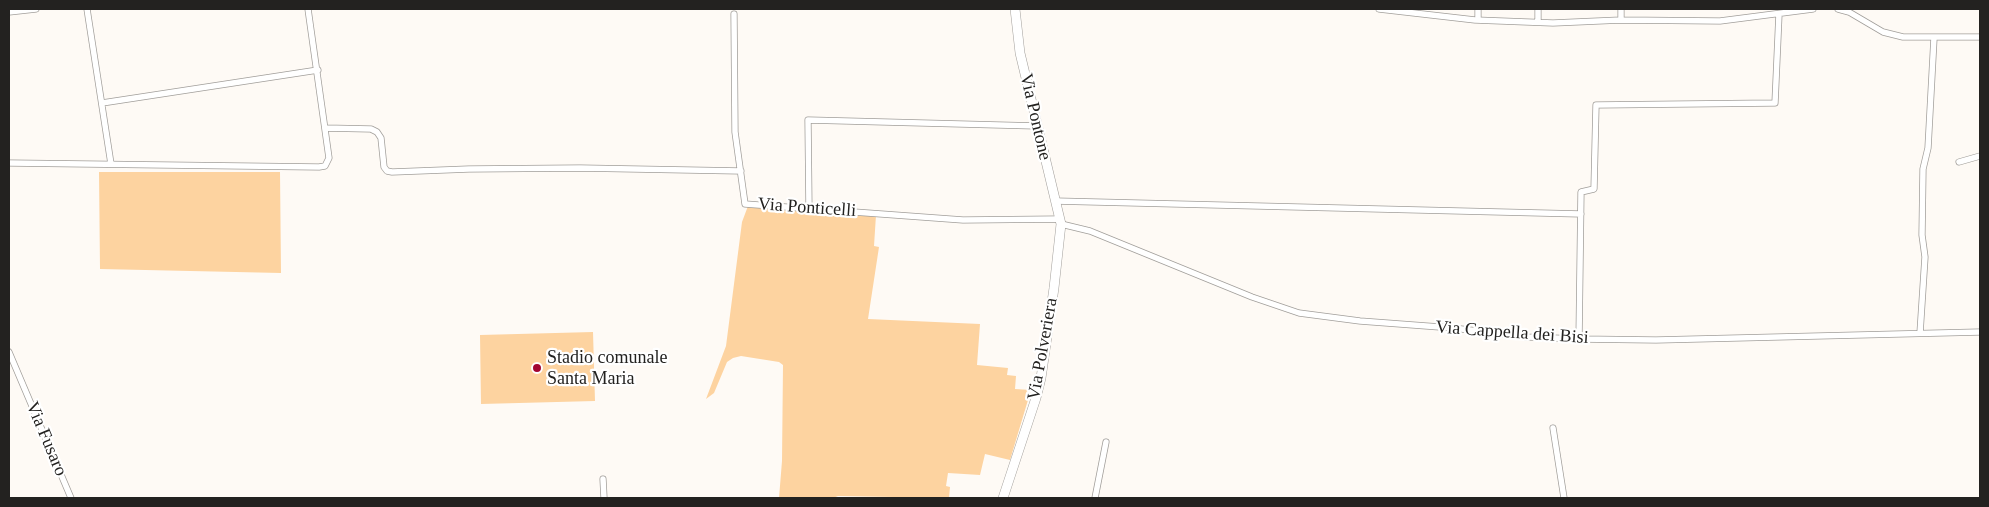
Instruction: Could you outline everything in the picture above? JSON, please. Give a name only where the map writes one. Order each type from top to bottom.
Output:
[{"type":"street","points":[[9,12],[36,9]]},
{"type":"street","points":[[87,9],[111,164]]},
{"type":"street","points":[[9,163],[322,167],[327,164],[329,158],[308,9]]},
{"type":"street","name":"Via Pontone","points":[[1015,9],[1020,52],[1060,222]]},
{"type":"street","points":[[1379,9],[1478,20],[1538,22],[1720,20],[1813,9]]},
{"type":"street","points":[[1478,9],[1478,20]]},
{"type":"street","points":[[1538,9],[1538,22]]},
{"type":"street","points":[[1621,20],[1622,9]]},
{"type":"street","points":[[1838,9],[1849,12],[1883,32],[1903,36],[1934,38],[1980,38]]},
{"type":"street","name":"Via Ponticelli","points":[[734,14],[735,132],[745,204],[963,220],[1060,222]]},
{"type":"street","points":[[1579,339],[1582,192],[1594,189],[1596,106],[1775,103],[1779,14]]},
{"type":"street","points":[[1920,333],[1924,257],[1922,235],[1923,169],[1928,148],[1934,38]]},
{"type":"street","points":[[102,103],[318,70]]},
{"type":"street","points":[[809,209],[808,120],[1037,126]]},
{"type":"street","points":[[325,128],[371,129],[378,132],[381,138],[384,167],[387,171],[392,172],[580,168],[741,171]]},
{"type":"street","points":[[1959,162],[1980,156]]},
{"type":"street","points":[[1055,201],[1581,214]]},
{"type":"street","name":"Via Cappella dei Bisi","points":[[1060,222],[1090,231],[1252,297],[1299,313],[1360,321],[1453,328],[1527,337],[1579,339],[1656,340],[1980,332]]},
{"type":"street","name":"Via Polveriera","points":[[1003,498],[1041,378],[1054,288],[1060,222]]},
{"type":"street","name":"Via Fusaro","points":[[9,352],[71,498]]},
{"type":"street","points":[[1553,428],[1564,498]]},
{"type":"street","points":[[1095,498],[1106,442]]},
{"type":"street","points":[[603,479],[604,498]]},
{"type":"shaded area","points":[[99,172],[280,172],[281,273],[100,269]]},
{"type":"shaded area","points":[[748,206],[876,215],[874,246],[879,247],[868,319],[980,324],[977,365],[1008,368],[1007,375],[1016,376],[1015,389],[1031,390],[1010,460],[985,454],[980,475],[948,473],[946,486],[950,487],[949,498],[838,496],[833,498],[779,498],[782,461],[783,365],[779,362],[741,356],[733,358],[727,362],[714,393],[706,399],[726,346],[742,222]]},
{"type":"shaded area","name":"Stadio comunale Santa Maria","points":[[593,332],[595,401],[481,404],[480,335]]},
{"type":"place","name":"Stadio comunale Santa Maria","points":[[537,368]]}]
